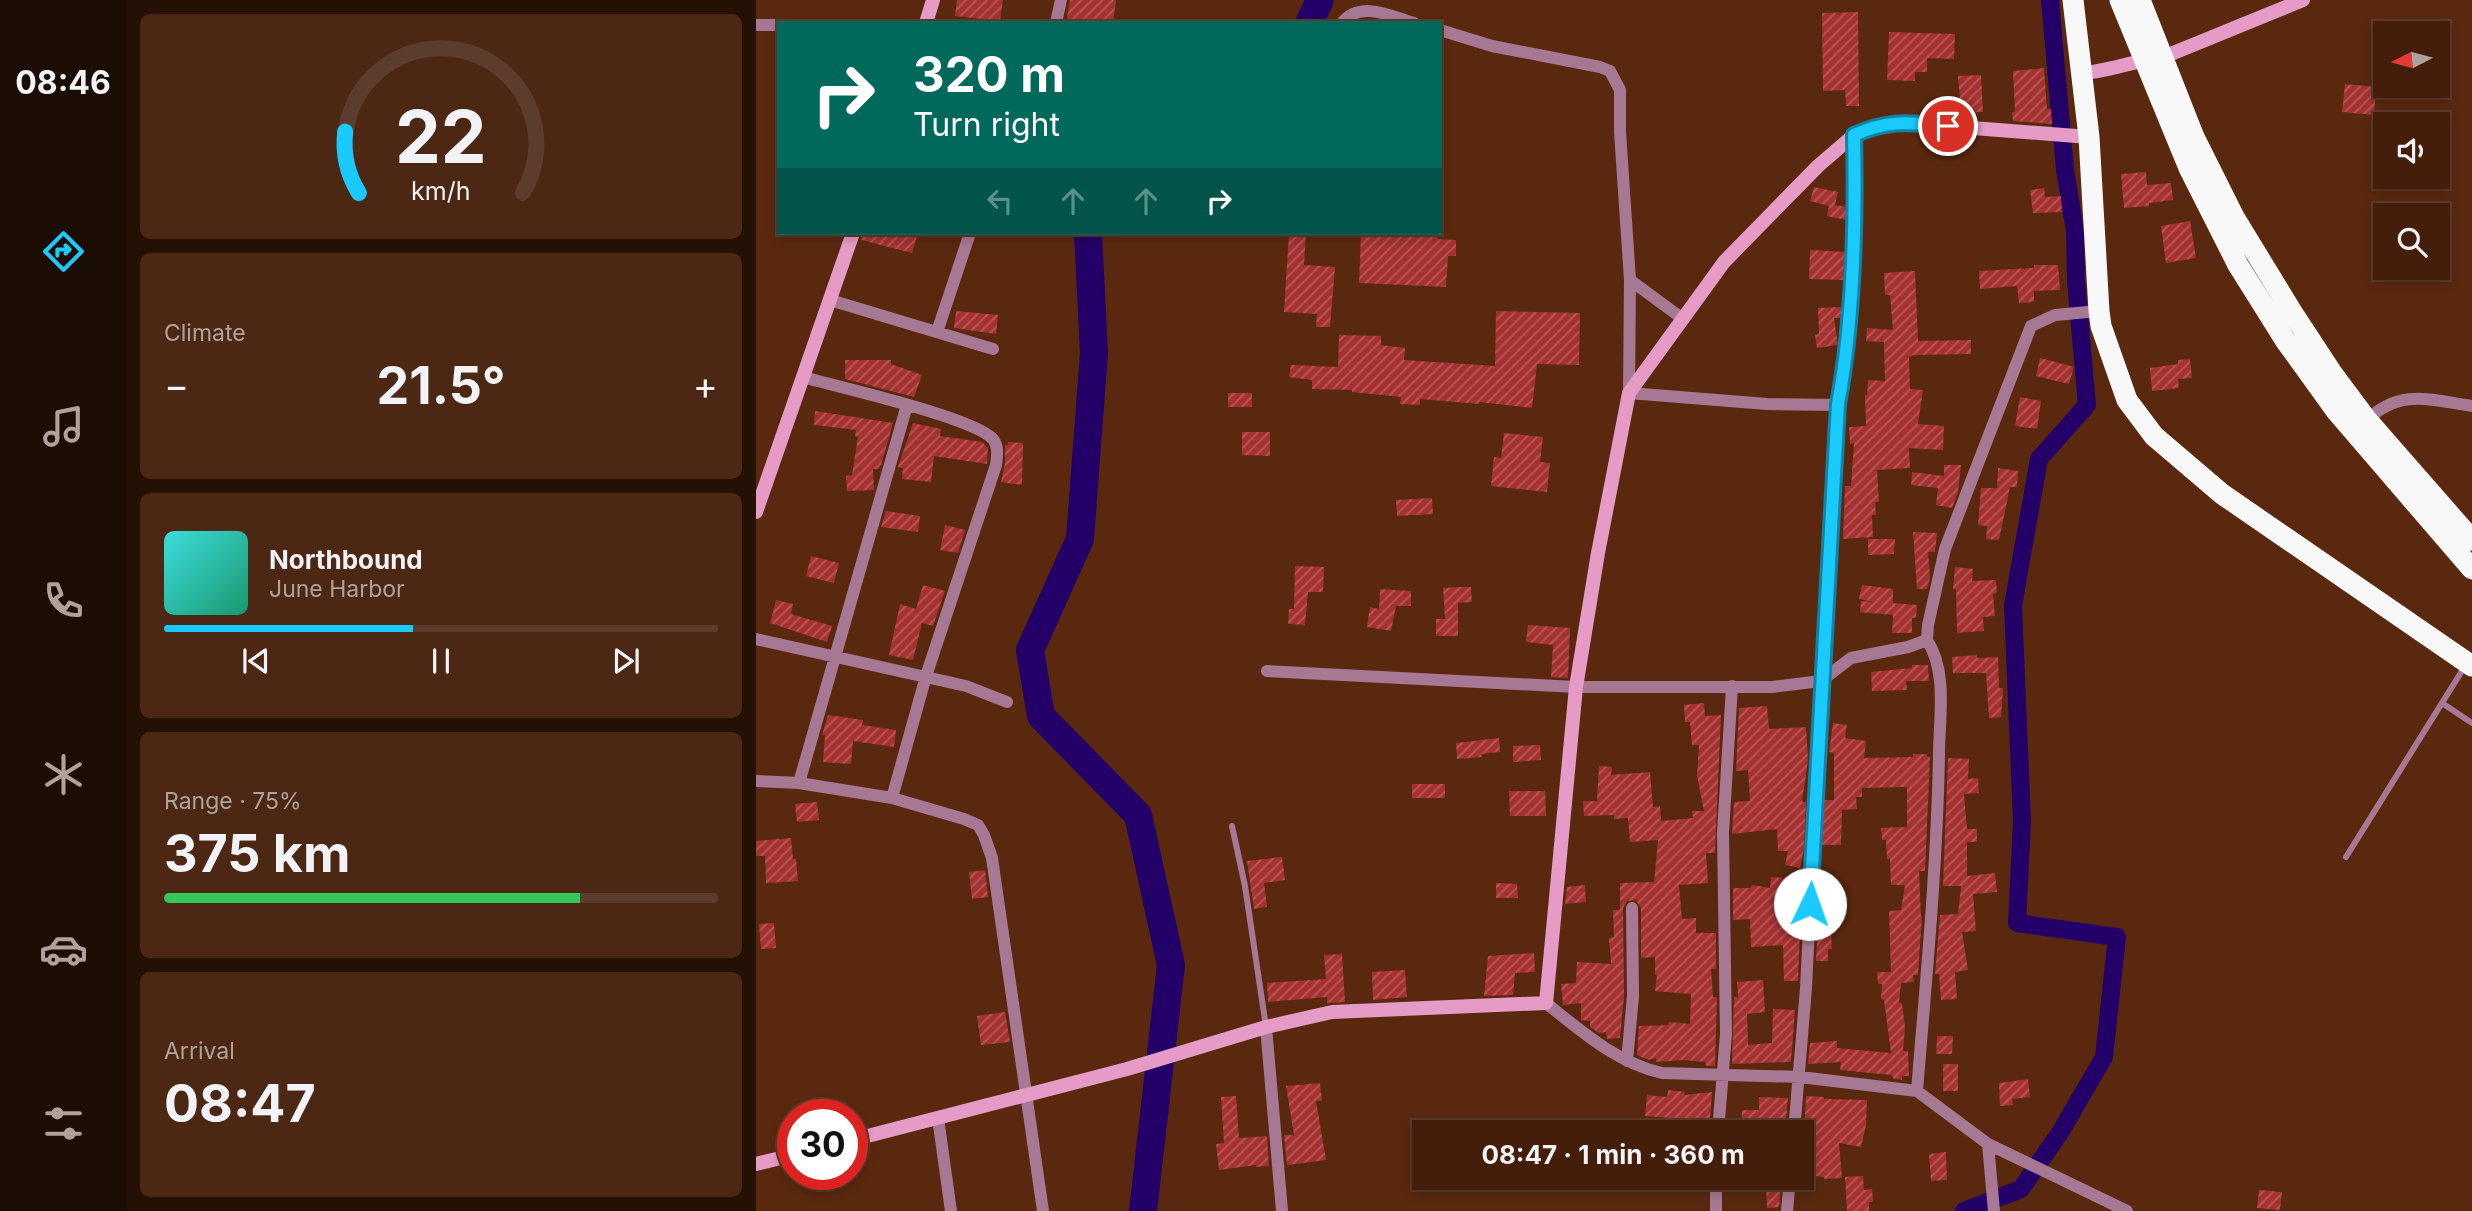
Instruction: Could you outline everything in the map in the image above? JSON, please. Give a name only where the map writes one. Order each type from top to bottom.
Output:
[{"type":"highway","points":[[2073,0],[2081,73],[2081,136],[2094,311],[2127,400],[2154,436],[2221,494],[2470,664]]},
{"type":"highway","points":[[2120,0],[2234,217],[2332,373],[2367,420],[2472,540]]},
{"type":"highway","points":[[2140,0],[2152,59],[2189,167],[2238,265],[2285,340],[2337,412],[2472,569]]},
{"type":"street","points":[[927,21],[933,0]]},
{"type":"street","points":[[1056,21],[1061,0]]},
{"type":"street","points":[[2081,73],[2102,71],[2152,59],[2303,0]]},
{"type":"street","points":[[1344,21],[1356,10],[1366,10],[1407,21]]},
{"type":"street","points":[[756,25],[777,25]]},
{"type":"street","points":[[1442,31],[1492,46],[1600,67],[1610,71],[1620,90],[1620,132],[1630,280],[1629,393],[1598,553],[1576,687],[1556,869],[1546,1003]]},
{"type":"street","points":[[1629,393],[1724,262],[1818,166],[1854,135],[1871,127],[1896,122],[2081,136]]},
{"type":"street","points":[[1795,1120],[1800,1077],[1838,404],[1845,368],[1856,209],[1854,135]]},
{"type":"street","points":[[756,512],[852,235]]},
{"type":"street","points":[[937,332],[969,235]]},
{"type":"street","points":[[1630,280],[1683,319]]},
{"type":"street","points":[[830,300],[993,349]]},
{"type":"street","points":[[1917,1091],[1938,825],[1940,685],[1936,653],[1927,640],[1945,549],[2031,326],[2055,315],[2094,311]]},
{"type":"street","points":[[803,377],[907,405],[981,430],[994,440],[998,449],[996,465],[926,676],[892,798]]},
{"type":"street","points":[[1629,393],[1767,404],[1838,404]]},
{"type":"street","points":[[2367,420],[2377,410],[2395,401],[2415,398],[2472,406]]},
{"type":"street","points":[[799,783],[907,405]]},
{"type":"street","points":[[756,639],[966,686],[1007,702]]},
{"type":"street","points":[[1267,671],[1576,687],[1772,687],[1821,681],[1851,658],[1908,647],[1927,640]]},
{"type":"street","points":[[1719,1120],[1726,1034],[1723,833],[1732,686]]},
{"type":"street","points":[[756,781],[799,783],[892,798],[978,825],[992,859],[1043,1211]]},
{"type":"street","points":[[1627,1061],[1633,996],[1632,908]]},
{"type":"street","points":[[868,1136],[1127,1069],[1266,1027],[1332,1012],[1546,1003],[1582,1032],[1627,1061],[1662,1073],[1800,1077],[1917,1091],[1988,1144],[2127,1211]]},
{"type":"street","points":[[1266,1027],[1282,1211]]},
{"type":"street","points":[[938,1118],[951,1211]]},
{"type":"street","points":[[1988,1144],[1994,1211]]},
{"type":"street","points":[[756,1164],[777,1159]]},
{"type":"street","points":[[1716,1190],[1716,1211]]},
{"type":"street","points":[[1787,1211],[1789,1190]]},
{"type":"lane","points":[[2346,858],[2442,703],[2470,664]]},
{"type":"lane","points":[[2442,703],[2472,723]]},
{"type":"lane","points":[[1232,826],[1245,886],[1266,1027]]},
{"type":"building","points":[[957,0],[1003,0],[1000,21],[955,16]]},
{"type":"building","points":[[1070,0],[1116,0],[1113,21],[1066,21]]},
{"type":"building","points":[[1858,12],[1859,106],[1846,106],[1845,90],[1823,91],[1822,13]]},
{"type":"building","points":[[1889,32],[1955,34],[1954,59],[1927,58],[1927,72],[1915,72],[1915,81],[1887,80]]},
{"type":"building","points":[[2044,68],[2047,109],[2051,109],[2052,124],[2013,121],[2013,71]]},
{"type":"building","points":[[1981,75],[1983,112],[1961,113],[1958,76]]},
{"type":"building","points":[[2345,84],[2373,87],[2373,98],[2375,98],[2373,115],[2342,112]]},
{"type":"building","points":[[2146,172],[2147,185],[2171,183],[2173,200],[2124,208],[2121,174]]},
{"type":"building","points":[[1814,187],[1838,192],[1835,205],[1846,207],[1846,220],[1827,216],[1829,206],[1810,201]]},
{"type":"building","points":[[2044,188],[2045,197],[2061,196],[2062,212],[2033,213],[2030,190]]},
{"type":"building","points":[[2190,221],[2196,258],[2166,263],[2161,226]]},
{"type":"building","points":[[862,235],[917,235],[912,253],[861,240]]},
{"type":"building","points":[[1289,235],[1306,235],[1304,265],[1335,267],[1330,327],[1316,327],[1317,314],[1284,312]]},
{"type":"building","points":[[1361,235],[1438,235],[1438,239],[1456,240],[1456,256],[1448,256],[1446,287],[1359,283]]},
{"type":"building","points":[[1810,250],[1845,252],[1843,280],[1809,279]]},
{"type":"building","points":[[2034,265],[2058,265],[2060,290],[2034,291],[2034,302],[2019,303],[2017,286],[1980,289],[1979,271],[2034,268]]},
{"type":"building","points":[[1915,271],[1918,341],[1971,340],[1971,354],[1909,357],[1910,389],[1923,390],[1918,424],[1944,426],[1943,450],[1909,448],[1910,468],[1877,470],[1879,502],[1875,502],[1876,515],[1872,515],[1873,537],[1843,539],[1845,486],[1851,486],[1854,443],[1850,444],[1849,427],[1866,426],[1865,395],[1868,380],[1885,381],[1884,342],[1866,341],[1867,328],[1893,330],[1890,295],[1885,295],[1884,273]]},
{"type":"building","points":[[1842,307],[1841,318],[1834,318],[1838,345],[1817,348],[1815,335],[1819,334],[1818,308]]},
{"type":"building","points":[[956,311],[998,315],[996,334],[954,328]]},
{"type":"building","points":[[1496,311],[1580,313],[1579,365],[1537,364],[1532,408],[1420,399],[1420,405],[1400,404],[1401,397],[1352,390],[1312,389],[1312,380],[1289,377],[1291,365],[1338,367],[1339,335],[1381,336],[1381,345],[1405,348],[1404,360],[1495,366]]},
{"type":"building","points":[[2040,358],[2074,367],[2069,384],[2036,376]]},
{"type":"building","points":[[2190,359],[2192,378],[2178,379],[2179,388],[2152,391],[2150,368],[2178,364],[2178,360]]},
{"type":"building","points":[[845,360],[891,360],[891,364],[922,375],[914,397],[845,379]]},
{"type":"building","points":[[1228,393],[1252,393],[1252,407],[1228,407]]},
{"type":"building","points":[[2020,397],[2041,401],[2037,429],[2015,426]]},
{"type":"building","points":[[815,411],[893,423],[881,465],[878,469],[873,469],[874,490],[847,491],[846,476],[852,475],[858,437],[855,436],[856,430],[814,425]]},
{"type":"building","points":[[913,423],[941,429],[940,436],[982,442],[988,448],[987,464],[934,456],[931,482],[902,479],[903,468],[898,467]]},
{"type":"building","points":[[1242,432],[1270,432],[1270,456],[1242,455]]},
{"type":"building","points":[[1504,433],[1543,437],[1540,462],[1550,463],[1547,492],[1491,486],[1494,457],[1501,458]]},
{"type":"building","points":[[1008,442],[1023,443],[1022,485],[1001,482],[1005,445],[1008,445]]},
{"type":"building","points":[[1944,465],[1961,465],[1958,492],[1952,508],[1936,505],[1938,488],[1911,485],[1912,472],[1944,476]]},
{"type":"building","points":[[1998,468],[2018,471],[2017,487],[2010,487],[1999,540],[1986,539],[1987,526],[1978,525],[1981,488],[1997,488]]},
{"type":"building","points":[[1432,498],[1433,514],[1397,516],[1396,500]]},
{"type":"building","points":[[886,511],[920,516],[918,532],[881,527]]},
{"type":"building","points":[[945,525],[965,530],[958,553],[940,550]]},
{"type":"building","points":[[1913,532],[1937,533],[1935,552],[1928,552],[1930,577],[1927,589],[1917,589]]},
{"type":"building","points":[[1868,539],[1895,539],[1894,554],[1868,555]]},
{"type":"building","points":[[811,556],[839,563],[834,583],[806,576]]},
{"type":"building","points":[[1295,566],[1324,567],[1323,592],[1308,592],[1305,625],[1288,624],[1289,609],[1294,609]]},
{"type":"building","points":[[1955,567],[1973,569],[1972,581],[1996,580],[1997,593],[1993,594],[1995,616],[1983,617],[1984,631],[1957,633],[1956,589],[1953,589]]},
{"type":"building","points":[[923,585],[945,591],[933,626],[922,623],[913,660],[889,655],[900,604],[916,609]]},
{"type":"building","points":[[1862,585],[1893,589],[1893,603],[1917,605],[1916,618],[1912,618],[1912,633],[1892,633],[1893,615],[1860,612],[1861,601],[1875,602],[1859,599]]},
{"type":"building","points":[[1471,587],[1472,602],[1458,603],[1458,636],[1436,636],[1436,619],[1445,619],[1443,588]]},
{"type":"building","points":[[1380,589],[1411,591],[1411,606],[1396,606],[1391,631],[1367,627],[1370,607],[1379,609]]},
{"type":"building","points":[[776,600],[793,604],[791,614],[832,626],[827,642],[770,623]]},
{"type":"building","points":[[1528,625],[1570,628],[1568,678],[1551,677],[1553,645],[1526,642]]},
{"type":"building","points":[[1977,655],[1977,658],[1998,657],[1999,688],[2003,688],[2001,717],[1989,718],[1986,673],[1953,673],[1952,657]]},
{"type":"building","points":[[1912,665],[1928,665],[1929,681],[1906,681],[1907,690],[1872,691],[1871,672],[1912,668]]},
{"type":"building","points":[[1704,703],[1705,716],[1721,715],[1715,853],[1706,853],[1708,883],[1679,885],[1682,919],[1696,918],[1696,933],[1716,933],[1716,969],[1711,969],[1713,997],[1717,997],[1715,1066],[1684,1060],[1656,1062],[1656,1058],[1648,1060],[1637,1055],[1639,1026],[1668,1025],[1669,1022],[1690,1024],[1691,994],[1655,991],[1655,957],[1641,958],[1641,908],[1636,900],[1627,901],[1623,908],[1624,996],[1620,1038],[1607,1039],[1606,1032],[1599,1033],[1590,1027],[1590,1021],[1581,1020],[1581,1003],[1563,1005],[1561,984],[1576,983],[1577,962],[1611,964],[1609,938],[1614,937],[1613,910],[1620,910],[1620,883],[1654,882],[1658,840],[1630,842],[1628,818],[1614,819],[1614,815],[1584,816],[1583,801],[1597,801],[1599,766],[1612,767],[1611,775],[1650,772],[1653,807],[1660,806],[1661,821],[1693,818],[1692,811],[1704,811],[1697,776],[1699,745],[1692,745],[1690,722],[1685,722],[1684,705]]},
{"type":"building","points":[[1767,706],[1769,729],[1806,727],[1808,760],[1802,802],[1806,802],[1804,849],[1800,868],[1785,865],[1788,851],[1778,851],[1777,829],[1732,834],[1734,802],[1750,801],[1748,770],[1736,771],[1739,708]]},
{"type":"building","points":[[828,715],[863,720],[862,725],[896,730],[894,747],[853,741],[851,764],[823,762],[825,735],[822,735]]},
{"type":"building","points":[[1833,723],[1847,725],[1845,738],[1866,741],[1864,758],[1913,757],[1913,754],[1927,754],[1927,757],[1930,757],[1925,871],[1919,871],[1922,916],[1918,975],[1913,975],[1914,982],[1901,983],[1899,1003],[1902,1003],[1905,1027],[1903,1051],[1908,1051],[1909,1076],[1902,1076],[1902,1080],[1894,1079],[1891,1075],[1840,1070],[1841,1062],[1808,1064],[1810,1043],[1837,1041],[1837,1048],[1891,1053],[1884,1000],[1881,999],[1882,984],[1878,984],[1877,972],[1891,972],[1889,911],[1901,910],[1905,885],[1891,885],[1890,859],[1887,859],[1886,840],[1882,840],[1881,828],[1907,827],[1907,787],[1862,788],[1862,797],[1856,797],[1857,809],[1842,810],[1841,845],[1822,845],[1824,800],[1834,800],[1834,753],[1829,752]]},
{"type":"building","points":[[1499,738],[1500,752],[1457,759],[1456,743]]},
{"type":"building","points":[[1540,745],[1541,760],[1513,762],[1513,746]]},
{"type":"building","points":[[1948,758],[1969,759],[1968,779],[1978,778],[1979,793],[1964,794],[1967,829],[1977,829],[1977,842],[1967,842],[1967,876],[1995,873],[1997,892],[1973,894],[1976,931],[1962,932],[1968,970],[1955,972],[1957,999],[1941,1000],[1939,974],[1935,974],[1940,915],[1958,914],[1961,886],[1943,886]]},
{"type":"building","points":[[1412,784],[1445,784],[1445,798],[1412,798]]},
{"type":"building","points":[[1509,791],[1545,791],[1546,816],[1510,816]]},
{"type":"building","points":[[817,802],[819,820],[797,822],[795,804]]},
{"type":"building","points":[[791,838],[798,881],[766,883],[765,856],[756,856],[756,841]]},
{"type":"building","points":[[1282,857],[1285,880],[1264,883],[1267,907],[1254,909],[1247,861]]},
{"type":"building","points":[[985,870],[988,897],[972,899],[969,872]]},
{"type":"building","points":[[1771,877],[1789,878],[1787,901],[1798,901],[1798,905],[1801,905],[1798,981],[1784,981],[1783,945],[1751,947],[1750,919],[1733,920],[1733,888],[1751,888],[1752,885],[1770,888]]},
{"type":"building","points":[[1496,883],[1517,884],[1518,898],[1496,898]]},
{"type":"building","points":[[1585,885],[1586,902],[1565,904],[1567,887]]},
{"type":"building","points":[[1842,902],[1843,915],[1830,916],[1832,949],[1828,949],[1828,961],[1816,961],[1819,903]]},
{"type":"building","points":[[774,923],[776,948],[761,949],[759,924]]},
{"type":"building","points":[[1534,953],[1535,972],[1515,973],[1513,995],[1484,996],[1488,956]]},
{"type":"building","points":[[1342,954],[1345,1002],[1327,1003],[1327,997],[1268,1002],[1267,983],[1326,979],[1324,955]]},
{"type":"building","points":[[1405,970],[1407,997],[1373,1000],[1372,972]]},
{"type":"building","points":[[1763,980],[1765,1012],[1747,1014],[1748,1045],[1772,1043],[1773,1009],[1795,1010],[1791,1062],[1732,1064],[1737,982]]},
{"type":"building","points":[[1005,1012],[1010,1042],[981,1045],[977,1016]]},
{"type":"building","points":[[1937,1036],[1953,1036],[1952,1054],[1936,1054]]},
{"type":"building","points":[[1943,1064],[1958,1064],[1958,1091],[1943,1091]]},
{"type":"building","points":[[2028,1079],[2030,1097],[2012,1099],[2013,1105],[2000,1106],[1999,1083]]},
{"type":"building","points":[[1320,1083],[1322,1101],[1316,1101],[1326,1160],[1287,1165],[1284,1135],[1294,1135],[1286,1086]]},
{"type":"building","points":[[1668,1090],[1685,1092],[1684,1095],[1712,1092],[1710,1120],[1645,1116],[1647,1095],[1667,1097]]},
{"type":"building","points":[[1236,1096],[1239,1138],[1267,1136],[1269,1166],[1219,1170],[1216,1144],[1224,1143],[1221,1097]]},
{"type":"building","points":[[1806,1096],[1867,1100],[1866,1125],[1861,1147],[1839,1143],[1842,1178],[1824,1179],[1814,1176],[1814,1120],[1805,1120]]},
{"type":"building","points":[[1759,1097],[1788,1098],[1786,1120],[1742,1120],[1742,1110],[1759,1110]]},
{"type":"building","points":[[1946,1152],[1947,1180],[1931,1181],[1929,1154]]},
{"type":"building","points":[[1863,1176],[1864,1190],[1872,1189],[1873,1202],[1869,1202],[1869,1211],[1847,1211],[1845,1177]]},
{"type":"building","points":[[1766,1190],[1781,1190],[1779,1207],[1767,1208]]},
{"type":"building","points":[[2259,1190],[2282,1192],[2280,1210],[2257,1208]]},
{"type":"waterway","points":[[1310,21],[1320,0]]},
{"type":"waterway","points":[[1964,1211],[2021,1189],[2061,1131],[2104,1057],[2117,937],[2017,923],[2022,821],[2013,605],[2039,459],[2087,405],[2076,281],[2075,231],[2065,170],[2050,0]]},
{"type":"waterway","points":[[1088,235],[1094,353],[1080,539],[1030,650],[1041,716],[1138,815],[1171,965],[1143,1211]]},
{"type":"route","points":[[1810,904],[1838,404],[1845,368],[1856,209],[1854,135],[1871,127],[1896,122],[1948,126]]}]
